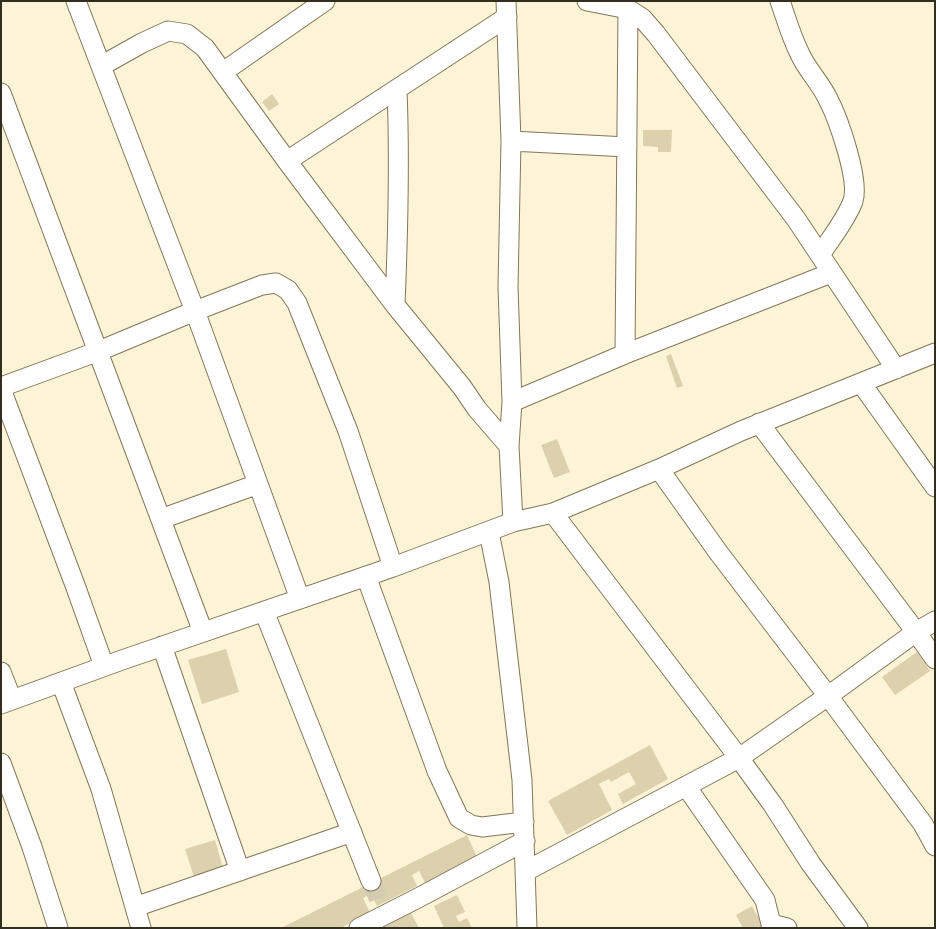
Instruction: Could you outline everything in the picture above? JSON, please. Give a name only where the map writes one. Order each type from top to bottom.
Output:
[{"type":"street","points":[[76,1],[195,311],[300,599]]},
{"type":"street","points":[[223,72],[325,1]]},
{"type":"street","points":[[587,1],[628,9],[642,18],[656,34],[796,218],[896,369]]},
{"type":"street","points":[[780,1],[799,54],[827,98],[835,116],[848,153],[854,183],[854,199],[845,218],[820,255]]},
{"type":"street","points":[[287,162],[397,90],[506,9]]},
{"type":"street","points":[[506,9],[511,141],[508,287],[512,402],[509,446],[513,522]]},
{"type":"street","points":[[625,354],[628,9]]},
{"type":"street","points":[[101,66],[142,43],[168,31],[187,34],[205,48],[287,162],[395,305],[462,387],[477,409],[509,446]]},
{"type":"street","points":[[395,305],[399,214],[399,134],[397,90]]},
{"type":"street","points":[[1,94],[99,351],[203,632]]},
{"type":"street","points":[[511,141],[627,147]]},
{"type":"street","points":[[512,402],[625,354],[831,273]]},
{"type":"street","points":[[104,666],[1,388],[99,351],[262,285],[276,283],[288,290],[297,303],[348,431],[393,567]]},
{"type":"street","points":[[1,672],[6,702],[104,666],[393,567],[513,522],[553,513],[659,469],[759,423],[935,353]]},
{"type":"street","points":[[861,383],[935,487]]},
{"type":"street","points":[[759,423],[935,659]]},
{"type":"street","points":[[659,469],[718,552],[923,824],[935,846]]},
{"type":"street","points":[[161,520],[258,484]]},
{"type":"street","points":[[553,513],[739,758],[773,805],[811,864],[858,928]]},
{"type":"street","points":[[489,532],[499,582],[522,780],[527,928]]},
{"type":"street","points":[[366,576],[437,771],[459,818],[470,825],[482,827],[524,822]]},
{"type":"street","points":[[264,611],[371,881]]},
{"type":"street","points":[[526,871],[739,758],[916,632],[935,621]]},
{"type":"street","points":[[162,646],[240,871]]},
{"type":"street","points":[[61,682],[101,790],[136,922],[240,871],[352,832]]},
{"type":"street","points":[[1,763],[32,847],[58,928]]},
{"type":"street","points":[[686,786],[765,900],[771,924],[787,928]]},
{"type":"street","points":[[359,928],[384,911],[525,841]]},
{"type":"building","points":[[272,94],[279,104],[269,111],[262,102]]},
{"type":"building","points":[[643,130],[672,130],[671,152],[658,152],[658,147],[643,146]]},
{"type":"building","points":[[671,354],[683,386],[677,388],[666,356]]},
{"type":"building","points":[[557,439],[570,472],[554,478],[541,445]]},
{"type":"building","points":[[226,649],[239,692],[202,704],[188,660]]},
{"type":"building","points":[[917,652],[930,671],[895,695],[882,677]]},
{"type":"building","points":[[650,745],[668,779],[623,804],[618,794],[636,784],[629,772],[611,782],[609,779],[599,784],[612,810],[567,835],[548,801]]},
{"type":"building","points":[[467,835],[477,857],[425,883],[419,871],[412,875],[417,886],[377,906],[371,894],[363,898],[370,913],[341,928],[281,928]]},
{"type":"building","points":[[215,840],[223,868],[194,877],[185,849]]},
{"type":"building","points":[[457,895],[465,912],[456,916],[459,922],[467,918],[472,928],[444,928],[434,906]]},
{"type":"building","points":[[752,906],[764,928],[743,928],[736,915]]},
{"type":"building","points":[[411,913],[419,928],[383,928]]},
{"type":"tunnel","points":[[371,881],[382,907]]}]
